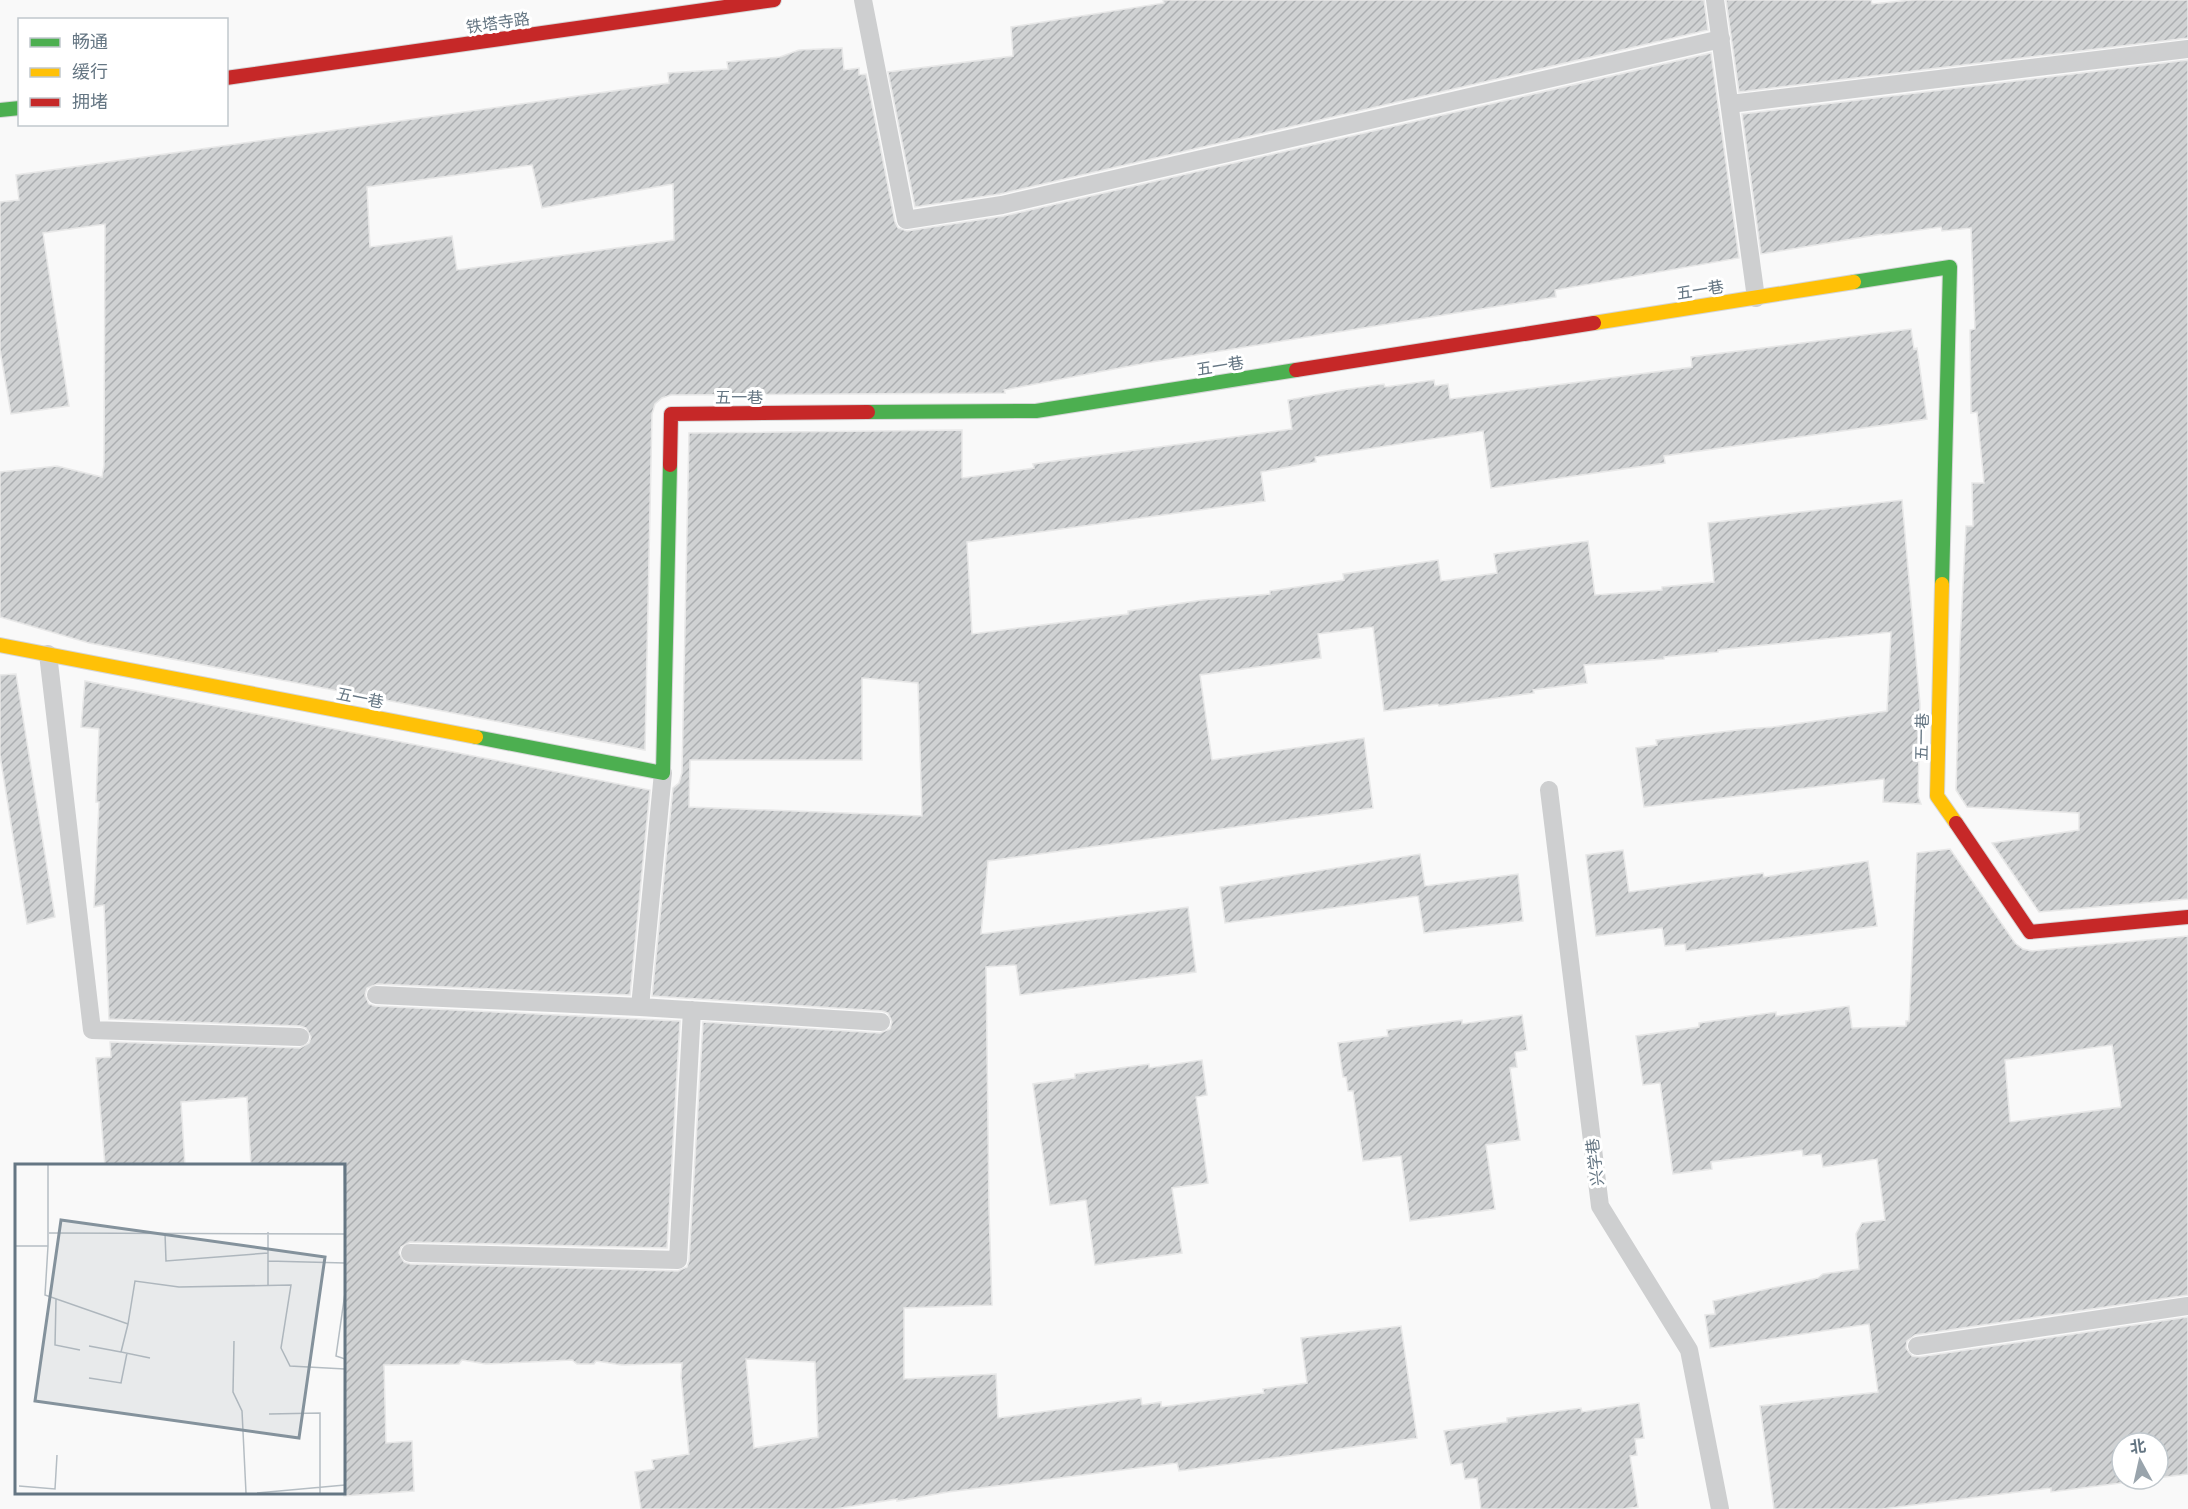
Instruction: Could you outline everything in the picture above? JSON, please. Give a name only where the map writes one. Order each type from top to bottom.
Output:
[{"type":"street","name":"铁塔寺路","points":[[228,78],[774,0]]},
{"type":"street","points":[[0,110],[18,108]]},
{"type":"street","name":"五一巷","points":[[0,645],[663,773],[671,414],[1036,411],[1950,267],[1937,796],[2030,932],[2188,917]]},
{"type":"lane","points":[[863,0],[906,219],[1002,205],[1721,39]]},
{"type":"lane","points":[[1715,0],[1756,298]]},
{"type":"lane","points":[[1730,104],[2188,49]]},
{"type":"lane","points":[[48,654],[92,1030],[300,1037]]},
{"type":"lane","points":[[640,1007],[663,773]]},
{"type":"lane","name":"兴学巷","points":[[1549,790],[1600,1206],[1689,1350],[1720,1509]]},
{"type":"lane","points":[[376,995],[640,1007],[881,1022]]},
{"type":"lane","points":[[410,1254],[678,1260],[692,1010]]},
{"type":"lane","points":[[1917,1346],[2188,1306]]},
{"type":"building","points":[[1163,0],[1704,0],[1708,30],[1000,194],[915,207],[888,72],[1013,56],[1011,27],[1164,3]]},
{"type":"building","points":[[1726,0],[1871,0],[1872,4],[1912,0],[2188,0],[2188,38],[1739,92]]},
{"type":"building","points":[[842,48],[844,70],[859,68],[859,75],[866,74],[895,222],[898,228],[907,231],[1004,216],[1711,53],[1739,258],[1555,290],[1556,297],[1146,363],[1004,390],[1005,393],[671,395],[662,398],[655,404],[652,414],[645,750],[89,643],[0,617],[0,472],[57,466],[102,477],[104,466],[105,224],[43,233],[69,406],[11,414],[0,350],[0,202],[19,200],[16,175],[669,83],[668,73],[728,69],[727,62],[780,57],[799,50]],"holes":[[[532,165],[542,208],[673,184],[674,240],[457,270],[452,236],[370,247],[367,187]]]},
{"type":"building","points":[[2188,60],[2188,899],[2039,912],[1992,843],[2079,830],[2079,813],[1967,807],[1956,790],[1966,526],[1973,526],[1972,483],[1984,483],[1977,412],[1971,413],[1970,330],[1975,329],[1971,228],[1942,231],[1941,227],[1883,234],[1761,254],[1742,114]]},
{"type":"building","points":[[1911,329],[1914,349],[1917,348],[1927,419],[1664,456],[1665,463],[1491,488],[1483,431],[1315,457],[1316,462],[1261,472],[1265,501],[967,542],[972,634],[1128,614],[1128,611],[1203,600],[1270,594],[1270,591],[1344,580],[1343,574],[1438,560],[1441,581],[1497,573],[1494,554],[1588,541],[1595,595],[1662,590],[1662,587],[1714,582],[1708,523],[1902,500],[1920,704],[1918,796],[1921,804],[1883,802],[1884,779],[1644,807],[1636,748],[1657,745],[1656,740],[1887,711],[1891,632],[1718,650],[1718,652],[1664,657],[1664,659],[1584,665],[1587,683],[1533,690],[1534,693],[1384,711],[1373,627],[1318,634],[1321,658],[1200,675],[1212,760],[1364,738],[1373,808],[988,861],[981,934],[1188,907],[1196,972],[1020,995],[1016,965],[986,967],[992,1305],[904,1308],[904,1379],[996,1374],[998,1418],[1141,1398],[1142,1405],[1161,1402],[1161,1407],[1264,1393],[1263,1389],[1307,1383],[1301,1338],[1401,1326],[1417,1438],[1179,1471],[1177,1463],[835,1509],[641,1509],[635,1472],[654,1469],[652,1460],[689,1454],[681,1377],[682,1363],[622,1365],[596,1361],[594,1364],[577,1364],[572,1360],[486,1364],[462,1360],[459,1364],[384,1365],[386,1443],[412,1441],[414,1491],[344,1496],[345,1164],[251,1164],[247,1097],[181,1102],[185,1164],[105,1164],[96,1058],[111,1057],[110,1042],[300,1048],[309,1043],[311,1037],[306,1028],[300,1026],[109,1019],[104,905],[94,907],[99,802],[96,802],[99,729],[81,727],[85,681],[650,790],[630,995],[377,984],[367,988],[365,995],[369,1004],[375,1006],[680,1021],[667,1248],[410,1242],[401,1247],[399,1253],[404,1262],[410,1264],[678,1271],[687,1267],[689,1261],[703,1022],[880,1033],[890,1029],[892,1022],[888,1013],[882,1011],[652,996],[673,788],[679,783],[682,773],[689,433],[962,430],[962,478],[1034,468],[1033,464],[1292,429],[1288,400],[1342,390],[1434,380],[1435,386],[1448,384],[1450,399],[1692,367],[1691,357]],"holes":[[[862,678],[918,683],[922,816],[689,807],[690,760],[862,760]],[[746,1359],[815,1362],[818,1437],[754,1448]]]},
{"type":"building","points":[[16,674],[55,917],[27,924],[0,755],[0,675]]},
{"type":"building","points":[[1950,849],[2015,943],[2023,949],[2032,951],[2188,936],[2188,1295],[1915,1335],[1907,1341],[1906,1348],[1912,1356],[1919,1357],[2188,1317],[2188,1474],[2170,1476],[2170,1431],[2110,1431],[2110,1484],[2051,1492],[2051,1488],[1882,1509],[1774,1509],[1760,1406],[1878,1392],[1869,1324],[1710,1348],[1705,1315],[1715,1314],[1713,1301],[1818,1278],[1823,1274],[1859,1269],[1856,1234],[1862,1223],[1885,1220],[1877,1159],[1823,1167],[1821,1154],[1803,1156],[1802,1150],[1711,1162],[1712,1169],[1673,1174],[1660,1083],[1643,1085],[1636,1036],[1699,1027],[1699,1023],[1776,1012],[1776,1016],[1849,1006],[1852,1028],[1906,1026],[1906,1021],[1909,1021],[1917,853]],"holes":[[[2112,1045],[2121,1107],[2010,1122],[2005,1060]]]},
{"type":"building","points":[[1623,850],[1629,892],[1763,873],[1764,877],[1868,861],[1877,926],[1686,951],[1685,944],[1665,946],[1662,928],[1596,936],[1586,855]]},
{"type":"building","points":[[1420,854],[1425,886],[1518,874],[1523,921],[1424,933],[1418,896],[1225,923],[1220,887]]},
{"type":"building","points":[[1522,1015],[1527,1050],[1515,1052],[1517,1067],[1510,1068],[1520,1140],[1486,1145],[1495,1209],[1410,1221],[1401,1156],[1363,1161],[1353,1091],[1348,1091],[1346,1077],[1343,1077],[1338,1043],[1388,1036],[1387,1030],[1462,1020],[1462,1024]]},
{"type":"building","points":[[1202,1060],[1207,1095],[1196,1097],[1208,1183],[1172,1188],[1182,1253],[1095,1265],[1086,1200],[1050,1205],[1033,1084],[1075,1078],[1075,1074],[1149,1064],[1149,1068]]},
{"type":"building","points":[[1639,1403],[1644,1438],[1635,1439],[1637,1455],[1630,1456],[1638,1507],[1623,1509],[1481,1509],[1477,1478],[1465,1479],[1462,1463],[1451,1465],[1444,1431],[1507,1422],[1507,1418],[1581,1408],[1582,1412]]},
{"type":"traffic: fast","points":[[0,110],[18,108]]},
{"type":"traffic: fast","points":[[1854,282],[1950,267],[1942,584]]},
{"type":"traffic: fast","points":[[868,412],[1036,411],[1296,370]]},
{"type":"traffic: fast","points":[[476,737],[663,773],[670,465]]},
{"type":"traffic: slow","points":[[1594,323],[1854,282]]},
{"type":"traffic: slow","points":[[1942,584],[1937,796],[1956,823]]},
{"type":"traffic: slow","points":[[0,645],[476,737]]},
{"type":"traffic: jam","points":[[228,78],[774,0]]},
{"type":"traffic: jam","points":[[1296,370],[1594,323]]},
{"type":"traffic: jam","points":[[670,465],[671,414],[868,412]]},
{"type":"traffic: jam","points":[[1956,823],[2030,932],[2188,917]]}]
